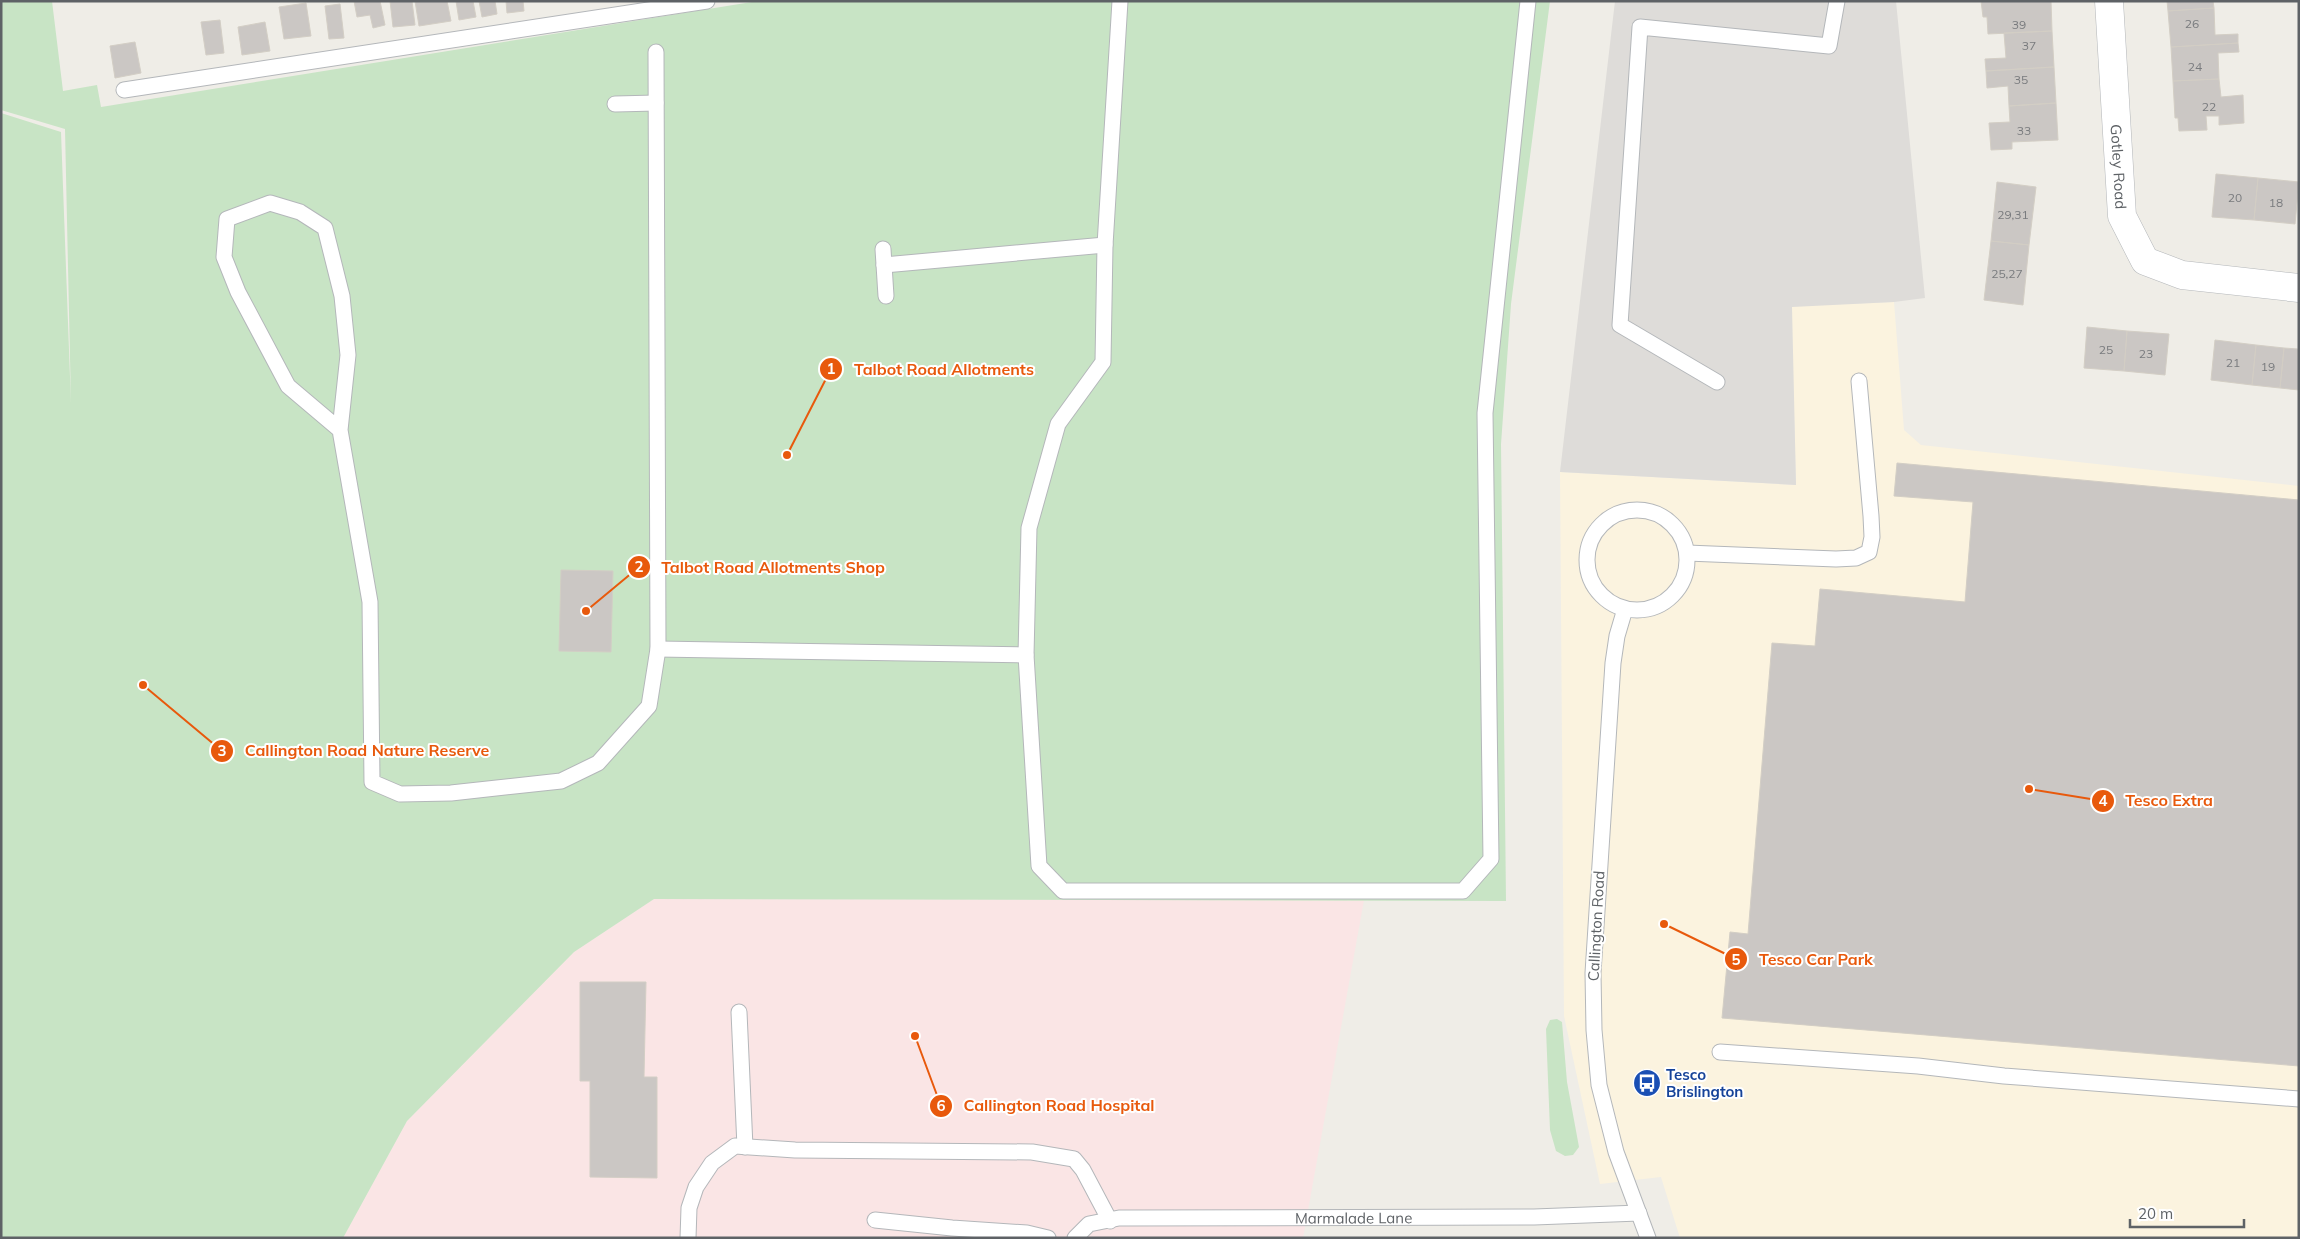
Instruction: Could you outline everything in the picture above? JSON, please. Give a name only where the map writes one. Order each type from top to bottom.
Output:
[{"type":"street","name":"Gotley Road","points":[[2109,1],[2122,216],[2146,261],[2182,275],[2299,288]]},
{"type":"lane","points":[[124,90],[707,1]]},
{"type":"lane","points":[[1120,1],[1105,245],[1103,362],[1058,424],[1029,528],[1026,655],[1039,866],[1063,891],[1463,891],[1491,859],[1485,413],[1528,1]]},
{"type":"lane","points":[[1717,382],[1620,325],[1640,27],[1829,46],[1837,1]]},
{"type":"lane","points":[[340,430],[288,386],[238,292],[224,257],[227,219],[270,203],[300,212],[325,228],[342,296],[348,355],[340,430],[370,602],[372,782],[400,794],[451,793],[561,781],[598,763],[649,706],[658,649],[656,52]]},
{"type":"lane","points":[[615,104],[656,103]]},
{"type":"lane","points":[[884,265],[1105,245]]},
{"type":"lane","points":[[883,249],[886,296]]},
{"type":"lane","points":[[1687,553],[1836,559],[1856,558],[1869,552],[1872,537],[1871,516],[1859,381]]},
{"type":"lane","points":[[1629,509],[1656,513],[1670,521],[1683,537],[1687,553],[1684,579],[1674,594],[1658,606],[1644,610],[1625,609],[1612,604],[1600,594],[1590,581],[1586,563],[1588,545],[1596,529],[1605,520],[1629,509]]},
{"type":"lane","name":"Callington Road","points":[[1625,609],[1617,636],[1613,663],[1593,973],[1594,1030],[1599,1085],[1616,1152],[1648,1238]]},
{"type":"lane","points":[[658,649],[1026,655]]},
{"type":"lane","points":[[739,1012],[744,1147]]},
{"type":"lane","points":[[1720,1052],[1918,1066],[2004,1076],[2299,1099]]},
{"type":"lane","points":[[688,1238],[688,1208],[696,1187],[712,1163],[735,1146],[795,1150],[1032,1152],[1074,1159],[1084,1170],[1110,1221]]},
{"type":"lane","name":"Marmalade Lane","points":[[1075,1238],[1089,1224],[1119,1218],[1524,1217],[1639,1214]]},
{"type":"lane","points":[[875,1220],[952,1228],[1027,1232],[1048,1238]]},
{"type":"shaded area","points":[[1615,1],[1896,1],[1925,298],[1894,302],[1792,307],[1796,485],[1560,472]]},
{"type":"shaded area","points":[[1894,302],[1904,430],[1921,445],[2299,486],[2299,1238],[1680,1238],[1661,1177],[1600,1184],[1564,1016],[1560,472],[1796,485],[1791,306]]},
{"type":"shaded area","points":[[654,899],[1364,900],[1303,1238],[343,1238],[407,1121],[574,952]]},
{"type":"green space","points":[[1,1],[52,1],[63,91],[97,85],[101,107],[758,1],[1550,1],[1511,304],[1501,444],[1506,901],[654,899],[574,952],[407,1121],[343,1238],[1,1238],[1,113],[61,132],[71,404],[65,129],[1,110]]},
{"type":"green space","points":[[1557,1019],[1562,1022],[1567,1082],[1579,1147],[1573,1155],[1565,1156],[1556,1151],[1550,1130],[1546,1029],[1550,1020]]},
{"type":"building","points":[[354,1],[380,1],[385,25],[373,28],[370,15],[357,17]]},
{"type":"building","points":[[390,1],[412,1],[415,25],[393,27]]},
{"type":"building","points":[[415,1],[447,1],[451,21],[419,26]]},
{"type":"building","points":[[456,1],[473,1],[476,17],[459,20]]},
{"type":"building","points":[[479,1],[495,1],[497,14],[482,17]]},
{"type":"building","points":[[506,1],[523,1],[524,11],[507,13]]},
{"type":"building","points":[[1981,1],[2051,1],[2052,31],[1988,34],[1987,17],[1983,17]]},
{"type":"building","points":[[2167,1],[2213,1],[2214,8],[2168,11]]},
{"type":"building","points":[[306,3],[311,36],[284,39],[279,7]]},
{"type":"building","points":[[340,4],[344,38],[329,39],[325,6]]},
{"type":"building","points":[[2214,8],[2215,35],[2238,34],[2238,43],[2171,47],[2168,11]]},
{"type":"building","points":[[220,20],[224,53],[206,55],[201,22]]},
{"type":"building","points":[[265,22],[270,51],[242,55],[238,27]]},
{"type":"building","points":[[2052,31],[2054,67],[1986,71],[1985,59],[2006,58],[2004,33]]},
{"type":"building","points":[[135,42],[141,73],[115,78],[110,46]]},
{"type":"building","points":[[2238,43],[2239,52],[2218,53],[2219,79],[2173,81],[2171,47]]},
{"type":"building","points":[[2054,67],[2056,103],[2009,106],[2008,86],[1987,88],[1986,71]]},
{"type":"building","points":[[2219,79],[2221,97],[2243,95],[2244,123],[2219,125],[2219,116],[2206,116],[2207,130],[2179,131],[2178,118],[2175,118],[2173,81]]},
{"type":"building","points":[[2056,103],[2058,140],[2012,142],[2012,149],[1991,150],[1989,123],[2010,122],[2009,106]]},
{"type":"building","points":[[2216,174],[2258,178],[2254,220],[2212,217]]},
{"type":"building","points":[[2258,178],[2299,182],[2295,224],[2254,220]]},
{"type":"building","points":[[1997,182],[2036,187],[2029,245],[1991,241]]},
{"type":"building","points":[[1991,241],[2029,245],[2023,305],[1984,300]]},
{"type":"building","points":[[2087,327],[2127,331],[2124,371],[2084,368]]},
{"type":"building","points":[[2127,331],[2169,334],[2165,375],[2124,371]]},
{"type":"building","points":[[2215,340],[2256,345],[2252,385],[2211,380]]},
{"type":"building","points":[[2256,345],[2284,348],[2280,388],[2252,385]]},
{"type":"building","points":[[2284,348],[2298,349],[2299,390],[2280,388]]},
{"type":"building","points":[[1897,463],[2299,500],[2299,1066],[1722,1018],[1730,932],[1748,934],[1772,643],[1815,646],[1820,589],[1965,602],[1973,502],[1894,496]]},
{"type":"building","points":[[561,570],[613,571],[611,652],[559,651]]},
{"type":"building","points":[[580,982],[646,982],[644,1077],[657,1077],[657,1178],[590,1177],[590,1081],[580,1081]]},
{"type":"place","name":"Talbot Road Allotments","points":[[787,455]]},
{"type":"place","name":"Talbot Road Allotments Shop","points":[[586,611]]},
{"type":"place","name":"Callington Road Nature Reserve","points":[[143,685]]},
{"type":"place","name":"Tesco Extra","points":[[2029,789]]},
{"type":"place","name":"Tesco Car Park","points":[[1664,924]]},
{"type":"place","name":"Callington Road Hospital","points":[[915,1036]]},
{"type":"place","name":"Tesco Brislington","points":[[1647,1083]]}]
